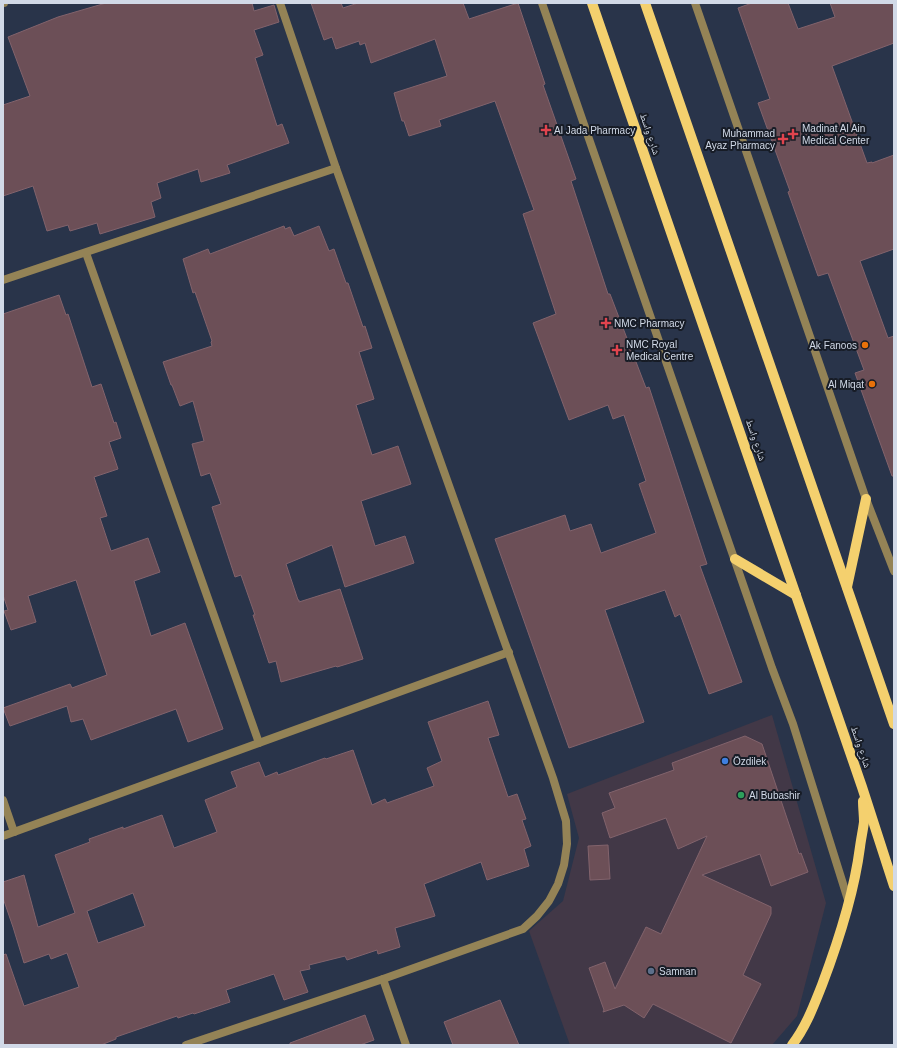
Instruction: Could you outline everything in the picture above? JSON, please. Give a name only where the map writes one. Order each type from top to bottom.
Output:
[{"type":"main road","name":"شارع واسط","points":[[592,3],[862,787],[894,886]]},
{"type":"main road","points":[[645,3],[894,724]]},
{"type":"main road","points":[[847,587],[866,499]]},
{"type":"main road","points":[[735,559],[796,595]]},
{"type":"main road","points":[[792,1045],[808,1017],[818,995],[837,943],[849,904],[858,864],[864,822],[862,787]]},
{"type":"street","points":[[186,1045],[383,979],[523,929],[537,916],[549,901],[558,884],[564,865],[567,844],[566,821],[553,778],[336,168],[280,3]]},
{"type":"street","points":[[542,3],[772,668],[793,724],[849,904]]},
{"type":"street","points":[[695,3],[866,499],[894,571]]},
{"type":"street","points":[[3,280],[336,168]]},
{"type":"street","points":[[86,253],[259,743]]},
{"type":"street","points":[[3,836],[508,652]]},
{"type":"street","points":[[3,800],[14,832]]},
{"type":"street","points":[[383,979],[406,1045]]},
{"type":"shaded area","points":[[772,715],[826,903],[797,1016],[772,1045],[570,1045],[529,931],[563,901],[579,838],[567,794]]},
{"type":"building","points":[[106,3],[252,3],[254,11],[274,5],[279,22],[254,30],[263,55],[255,58],[277,126],[282,124],[289,143],[227,165],[230,173],[201,182],[198,169],[157,183],[161,198],[151,202],[155,217],[100,234],[97,223],[70,231],[68,225],[47,231],[33,186],[3,196],[3,105],[30,96],[8,37],[58,17]]},
{"type":"building","points":[[311,3],[341,3],[343,8],[358,3],[463,3],[469,19],[518,3],[545,84],[543,85],[576,179],[571,181],[608,294],[610,294],[646,388],[649,387],[707,564],[700,566],[742,682],[709,694],[680,614],[675,617],[665,590],[605,610],[644,722],[569,748],[495,539],[565,515],[570,531],[591,524],[601,553],[656,533],[639,484],[646,481],[624,415],[613,419],[608,405],[569,420],[533,323],[556,314],[523,214],[534,210],[495,101],[439,120],[441,126],[409,136],[404,121],[402,121],[394,93],[447,76],[435,39],[371,63],[365,43],[360,45],[359,41],[336,49],[332,37],[324,40]]},
{"type":"building","points":[[752,3],[788,3],[798,29],[835,17],[830,3],[894,3],[894,43],[832,66],[867,163],[872,163],[894,155],[894,249],[860,261],[888,338],[894,336],[894,476],[892,476],[855,373],[864,370],[828,273],[818,276],[788,192],[790,191],[758,103],[770,99],[738,8]]},
{"type":"building","points":[[284,226],[285,229],[290,227],[294,236],[319,226],[329,251],[334,249],[346,283],[348,283],[363,327],[365,326],[372,348],[359,352],[374,399],[356,405],[372,455],[398,446],[411,484],[361,501],[375,546],[405,536],[414,563],[345,587],[332,545],[286,564],[299,602],[340,589],[363,659],[281,682],[276,661],[269,663],[253,615],[255,615],[241,575],[235,577],[212,507],[221,504],[210,473],[201,476],[192,444],[204,441],[193,401],[180,406],[163,362],[212,346],[212,341],[195,292],[193,293],[183,259],[208,249],[210,254]]},
{"type":"building","points":[[59,295],[66,315],[68,314],[92,387],[101,384],[114,423],[116,422],[121,438],[109,442],[118,469],[94,477],[107,516],[100,518],[111,551],[148,538],[160,572],[134,581],[151,636],[185,623],[223,729],[188,742],[176,709],[91,740],[83,719],[71,722],[67,706],[10,726],[3,708],[70,684],[72,688],[107,675],[76,580],[28,596],[36,622],[11,630],[4,611],[8,610],[3,595],[3,314]]},
{"type":"building","points":[[488,701],[499,735],[488,738],[508,797],[517,794],[526,819],[522,820],[531,846],[524,849],[529,866],[487,880],[481,862],[424,884],[435,916],[395,928],[400,947],[378,954],[377,950],[347,960],[345,956],[309,965],[310,969],[300,971],[308,992],[284,1000],[274,974],[226,990],[230,1002],[194,1014],[193,1013],[178,1018],[177,1016],[116,1037],[116,1039],[101,1045],[3,1045],[3,955],[6,954],[24,1006],[79,987],[67,953],[51,959],[49,954],[24,963],[3,898],[3,882],[24,875],[38,927],[75,913],[55,855],[90,842],[89,839],[162,815],[174,848],[217,832],[205,800],[237,787],[231,772],[259,762],[265,777],[277,772],[278,775],[325,758],[326,759],[353,750],[372,805],[385,799],[387,803],[434,786],[427,768],[442,761],[428,722]],"holes":[[[133,893],[145,926],[98,943],[87,911]]]},
{"type":"building","points":[[745,736],[762,744],[799,854],[801,853],[808,872],[771,886],[760,854],[702,875],[771,907],[771,914],[743,975],[761,984],[731,1043],[653,1004],[644,1018],[624,1005],[603,1012],[604,1010],[589,968],[605,962],[615,989],[646,927],[661,934],[707,836],[678,849],[666,818],[610,838],[602,813],[615,808],[609,793],[674,770],[672,763]]},
{"type":"building","points":[[608,845],[610,879],[590,880],[588,846]]},
{"type":"building","points":[[500,1000],[519,1045],[453,1045],[444,1022]]},
{"type":"building","points":[[365,1015],[374,1040],[360,1045],[290,1045],[290,1043]]},
{"type":"place","name":"Al Jada Pharmacy","points":[[546,130]]},
{"type":"place","name":"Madinat Al Ain Medical Center","points":[[793,134]]},
{"type":"place","name":"Muhammad Ayaz Pharmacy","points":[[783,139]]},
{"type":"place","name":"NMC Pharmacy","points":[[606,323]]},
{"type":"place","name":"Ak Fanoos","points":[[865,345]]},
{"type":"place","name":"NMC Royal Medical Centre","points":[[617,350]]},
{"type":"place","name":"Al Miqat","points":[[872,384]]},
{"type":"place","name":"Özdilek","points":[[725,761]]},
{"type":"place","name":"Al Bubashir","points":[[741,795]]},
{"type":"place","name":"Samnan","points":[[651,971]]}]
